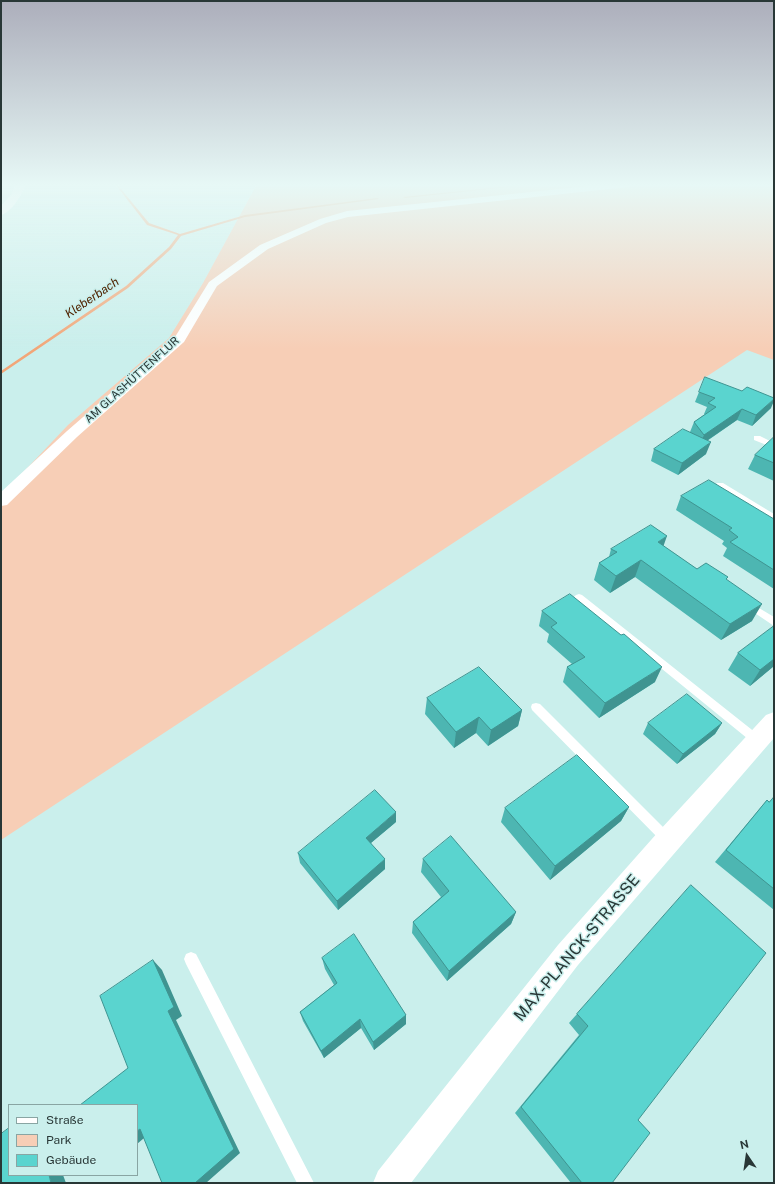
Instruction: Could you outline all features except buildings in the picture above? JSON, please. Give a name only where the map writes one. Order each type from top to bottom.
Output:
[{"type":"street","name":"AM GLASHÜTTENFLUR","points":[[1,501],[72,434],[180,339],[213,284],[264,247],[282,239]]},
{"type":"street","name":"MAX-PLANCK-STRASSE","points":[[390,1183],[568,955],[668,840],[766,731]]},
{"type":"lane","points":[[757,438],[774,446]]},
{"type":"lane","points":[[720,485],[774,518]]},
{"type":"lane","points":[[579,597],[766,731]]},
{"type":"lane","points":[[738,598],[774,622]]},
{"type":"lane","points":[[536,707],[668,840]]},
{"type":"lane","points":[[191,959],[306,1183]]},
{"type":"green space","points":[[227,239],[774,239],[774,360],[747,350],[1,840],[1,493],[15,481],[68,425],[169,338],[203,283]]},
{"type":"waterway","name":"Kleberbach","points":[[1,373],[127,287],[170,248],[177,239]]}]
